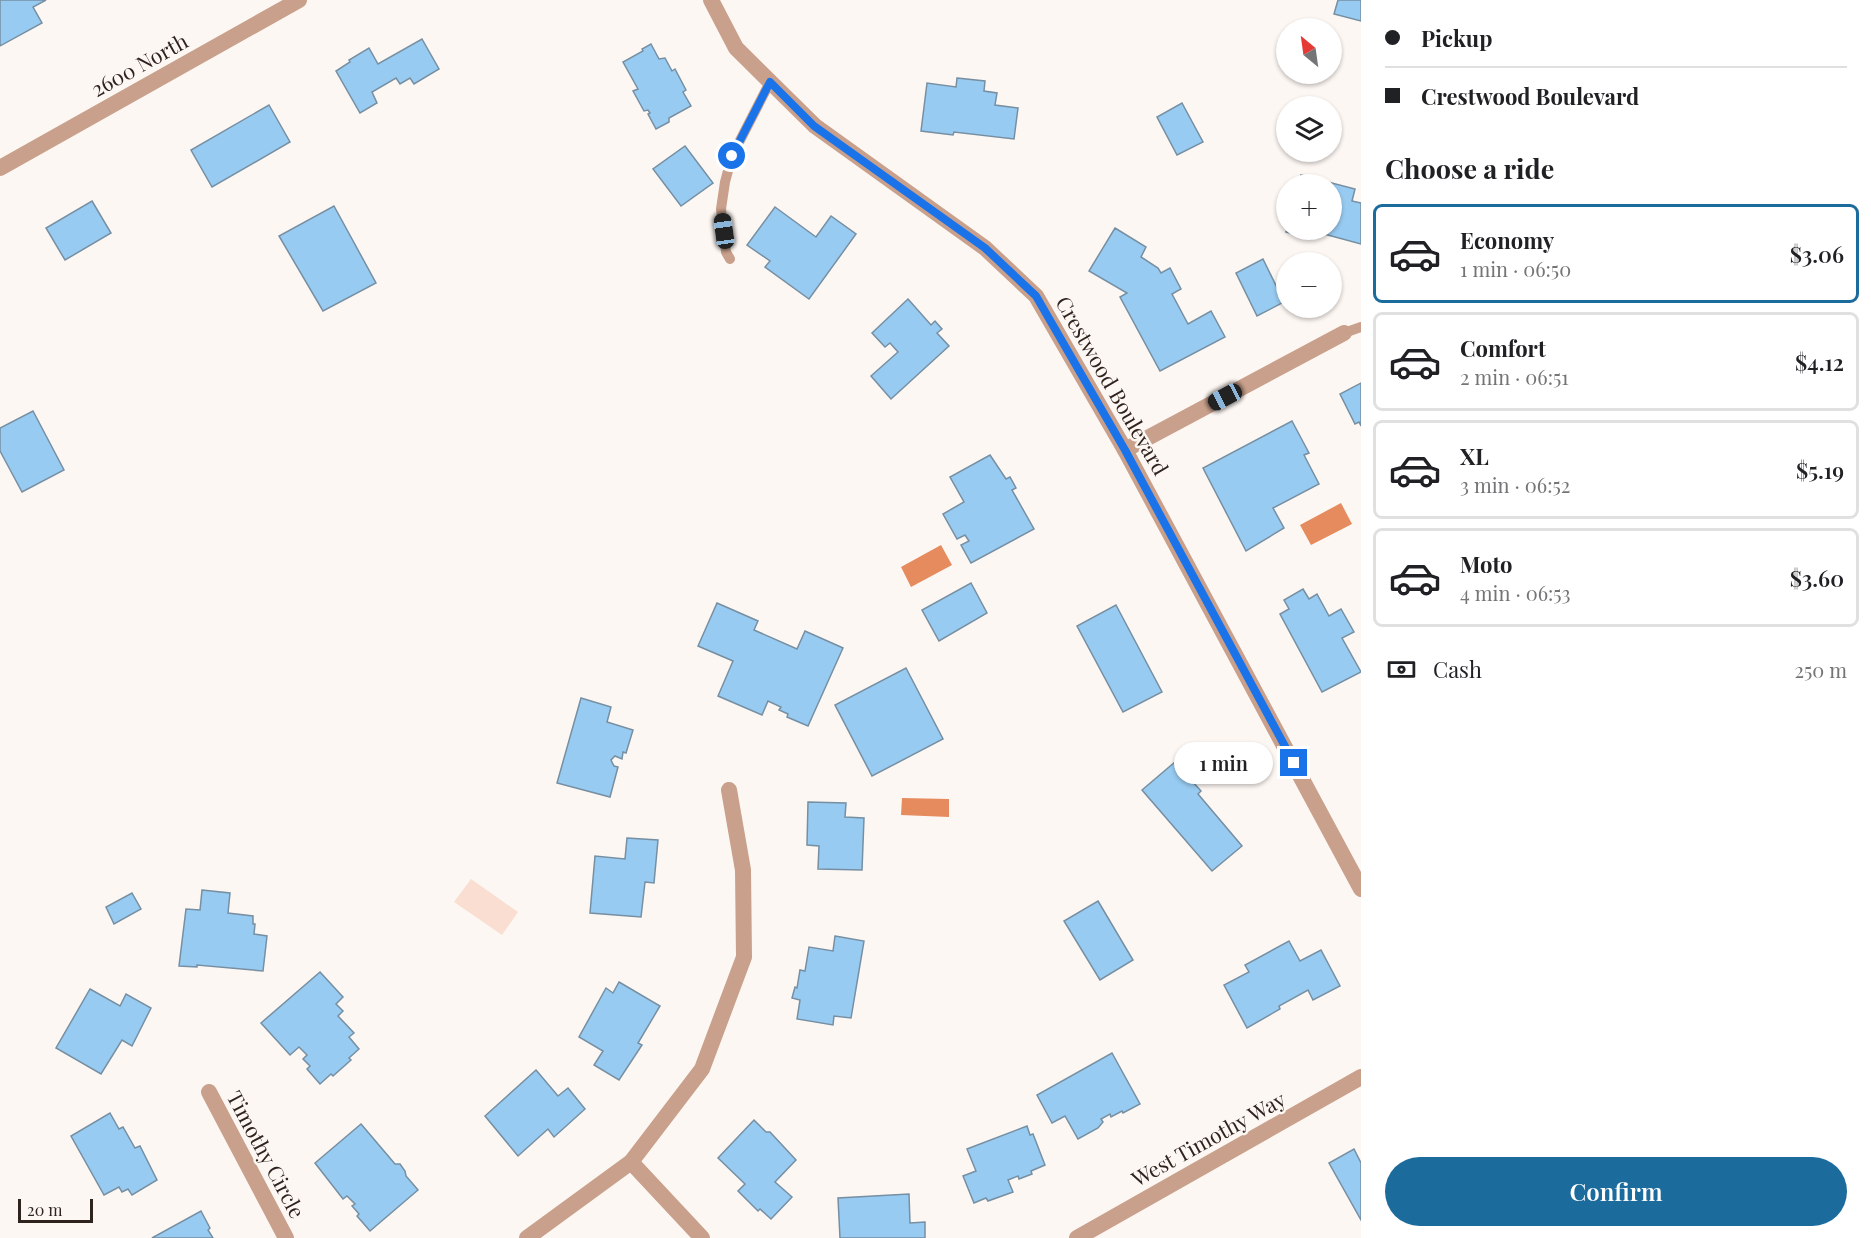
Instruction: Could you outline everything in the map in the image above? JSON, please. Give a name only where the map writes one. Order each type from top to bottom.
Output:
[{"type":"street","name":"2600 North","points":[[0,168],[299,0]]},
{"type":"street","name":"Crestwood Boulevard","points":[[711,0],[736,48],[814,126],[985,248],[1036,296],[1125,450],[1361,889]]},
{"type":"street","points":[[1125,450],[1344,333]]},
{"type":"street","points":[[526,1238],[631,1162],[702,1069],[744,957],[743,870],[729,790]]},
{"type":"street","name":"West Timothy Way","points":[[1077,1238],[1361,1077]]},
{"type":"street","name":"Timothy Circle","points":[[208,1092],[286,1238]]},
{"type":"street","points":[[631,1162],[702,1238]]},
{"type":"lane","points":[[730,259],[726,252],[721,209],[725,182],[732,156],[770,82]]},
{"type":"lane","points":[[1344,333],[1361,327]]},
{"type":"shaded area","points":[[1341,503],[1352,524],[1311,545],[1300,525]]},
{"type":"shaded area","points":[[941,545],[952,565],[911,587],[901,567]]},
{"type":"shaded area","points":[[902,798],[949,799],[949,817],[901,815]]},
{"type":"shaded area","points":[[471,879],[518,912],[502,935],[454,902]]},
{"type":"building","points":[[0,0],[46,0],[33,7],[42,23],[0,46]]},
{"type":"building","points":[[1338,0],[1361,0],[1361,21],[1334,14]]},
{"type":"building","points":[[422,39],[439,69],[414,84],[410,78],[400,84],[396,78],[372,92],[377,103],[360,113],[336,71],[369,48],[378,64]]},
{"type":"building","points":[[651,44],[659,59],[665,58],[672,71],[675,69],[691,106],[669,118],[669,122],[656,129],[648,114],[650,113],[648,110],[644,111],[633,91],[638,89],[623,62]]},
{"type":"building","points":[[957,78],[985,81],[984,91],[997,93],[995,105],[1018,108],[1014,139],[954,132],[953,135],[921,131],[927,83],[956,87]]},
{"type":"building","points":[[1182,103],[1203,142],[1177,155],[1157,117]]},
{"type":"building","points":[[269,105],[290,142],[212,187],[191,150]]},
{"type":"building","points":[[685,146],[713,183],[681,206],[653,169]]},
{"type":"building","points":[[1342,186],[1355,189],[1352,201],[1361,203],[1361,244],[1342,239]]},
{"type":"building","points":[[92,201],[111,233],[65,260],[46,228]]},
{"type":"building","points":[[334,206],[376,283],[323,311],[279,236]]},
{"type":"building","points":[[775,207],[816,237],[831,216],[856,234],[809,299],[765,267],[770,261],[747,245]]},
{"type":"building","points":[[1115,228],[1146,247],[1141,257],[1158,268],[1161,273],[1170,268],[1181,289],[1172,294],[1188,324],[1211,311],[1225,337],[1160,371],[1120,297],[1127,293],[1089,271]]},
{"type":"building","points":[[1263,259],[1276,286],[1276,306],[1257,316],[1236,273]]},
{"type":"building","points":[[908,299],[931,325],[935,321],[942,329],[937,333],[949,346],[891,399],[871,376],[898,352],[890,343],[885,347],[872,333]]},
{"type":"building","points":[[1361,383],[1361,426],[1359,422],[1355,424],[1340,394]]},
{"type":"building","points":[[33,411],[64,470],[22,492],[0,451],[0,428]]},
{"type":"building","points":[[1292,421],[1309,453],[1304,455],[1319,484],[1273,508],[1284,528],[1246,551],[1203,468]]},
{"type":"building","points":[[990,455],[1006,479],[1010,477],[1016,488],[1012,490],[1034,529],[971,563],[961,545],[969,541],[965,535],[957,539],[943,514],[964,502],[950,477]]},
{"type":"building","points":[[971,583],[987,613],[939,641],[922,610]]},
{"type":"building","points":[[1303,589],[1309,599],[1317,594],[1329,616],[1341,609],[1354,632],[1342,638],[1361,672],[1322,692],[1280,614],[1289,609],[1284,600]]},
{"type":"building","points":[[717,603],[758,621],[754,630],[797,649],[805,631],[843,648],[808,726],[787,717],[788,714],[779,710],[781,707],[768,701],[762,715],[718,696],[733,661],[698,646]]},
{"type":"building","points":[[1116,605],[1162,692],[1123,712],[1077,626]]},
{"type":"building","points":[[906,668],[943,739],[872,776],[835,705]]},
{"type":"building","points":[[581,698],[611,707],[607,722],[633,730],[622,759],[615,756],[611,760],[614,766],[618,767],[610,797],[557,783]]},
{"type":"building","points":[[1175,762],[1201,791],[1198,794],[1242,846],[1212,871],[1142,790]]},
{"type":"building","points":[[808,802],[846,803],[845,817],[864,818],[862,870],[818,869],[819,846],[807,845]]},
{"type":"building","points":[[627,838],[658,840],[654,883],[645,882],[641,917],[590,913],[595,856],[625,859]]},
{"type":"building","points":[[202,890],[230,893],[228,913],[253,916],[254,934],[267,936],[263,971],[197,965],[197,967],[179,966],[186,909],[200,910]]},
{"type":"building","points":[[132,893],[141,909],[114,924],[106,907]]},
{"type":"building","points":[[1098,901],[1133,960],[1100,980],[1064,921]]},
{"type":"building","points":[[835,936],[864,941],[851,1018],[834,1016],[833,1025],[797,1019],[800,1000],[792,998],[795,987],[797,988],[800,970],[805,971],[809,947],[833,951]]},
{"type":"building","points":[[1289,941],[1300,961],[1321,950],[1340,986],[1313,1000],[1308,990],[1247,1028],[1224,985],[1249,972],[1245,965]]},
{"type":"building","points":[[320,972],[343,997],[336,1004],[343,1011],[338,1016],[354,1033],[349,1037],[359,1049],[349,1058],[351,1060],[320,1084],[307,1069],[310,1066],[303,1059],[307,1055],[299,1047],[290,1055],[261,1023]]},
{"type":"building","points":[[619,982],[660,1006],[638,1043],[642,1045],[619,1080],[594,1065],[603,1051],[579,1037],[606,988],[613,993]]},
{"type":"building","points":[[90,989],[120,1006],[126,994],[151,1008],[132,1046],[122,1040],[101,1074],[56,1048]]},
{"type":"building","points":[[1112,1053],[1140,1104],[1123,1113],[1122,1111],[1111,1117],[1110,1114],[1101,1119],[1103,1122],[1098,1128],[1078,1139],[1065,1116],[1052,1123],[1037,1095]]},
{"type":"building","points":[[536,1070],[558,1096],[568,1088],[585,1109],[554,1137],[548,1129],[518,1156],[485,1116]]},
{"type":"building","points":[[110,1113],[119,1129],[123,1127],[135,1148],[140,1146],[157,1180],[132,1195],[128,1189],[122,1192],[119,1187],[104,1195],[71,1136]]},
{"type":"building","points":[[754,1120],[766,1132],[770,1132],[796,1160],[775,1182],[792,1197],[771,1219],[760,1209],[758,1211],[738,1191],[745,1184],[718,1158]]},
{"type":"building","points":[[361,1124],[395,1164],[400,1164],[406,1176],[418,1190],[370,1231],[357,1216],[359,1214],[352,1206],[355,1204],[347,1196],[343,1199],[315,1163]]},
{"type":"building","points":[[1027,1126],[1030,1135],[1033,1134],[1045,1165],[1031,1171],[1032,1174],[1008,1180],[1013,1192],[988,1201],[986,1198],[974,1203],[963,1176],[976,1171],[967,1149]]},
{"type":"building","points":[[1354,1149],[1361,1163],[1361,1220],[1329,1163]]},
{"type":"building","points":[[909,1194],[910,1223],[925,1222],[925,1238],[840,1238],[838,1198]]},
{"type":"building","points":[[201,1211],[213,1238],[152,1238]]},
{"type":"route","points":[[732,156],[770,82],[814,126],[985,248],[1036,296],[1125,450],[1294,763]]}]
